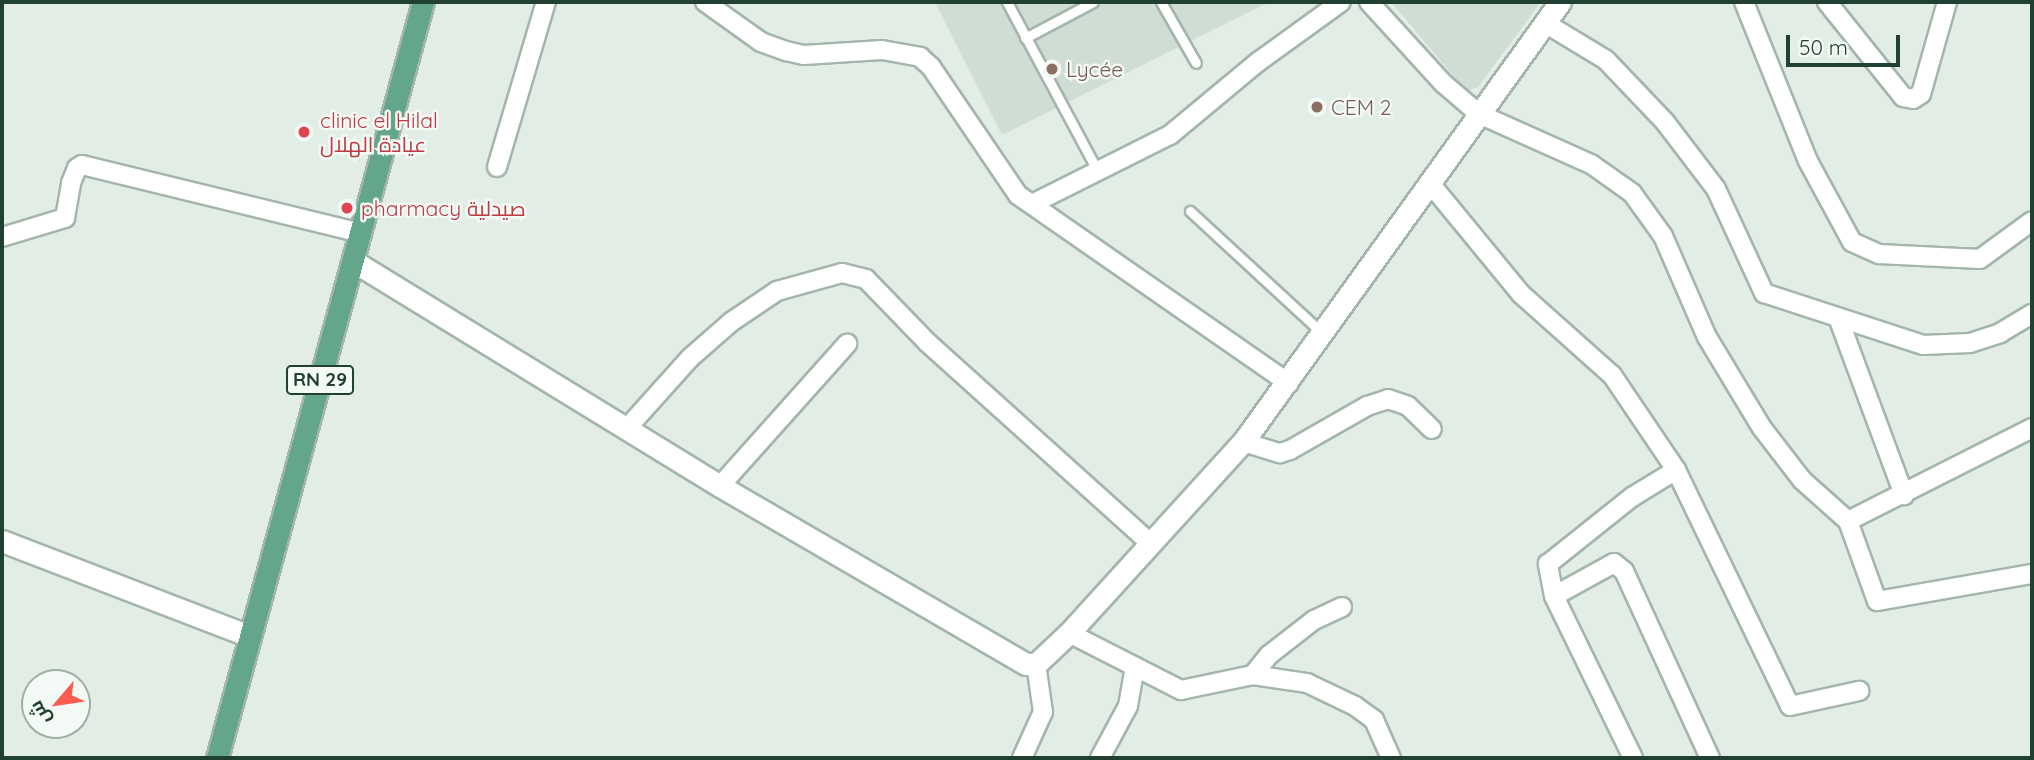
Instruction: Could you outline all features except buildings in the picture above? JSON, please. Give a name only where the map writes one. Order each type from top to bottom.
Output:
[{"type":"main road","name":"RN 29","points":[[217,758],[353,261],[357,232],[423,2]]},
{"type":"street","points":[[497,167],[546,2]]},
{"type":"street","points":[[705,2],[761,42],[786,51],[804,55],[882,50],[919,57],[931,67],[1008,186],[1289,383]]},
{"type":"street","points":[[1032,204],[1099,173],[1170,135],[1258,62],[1342,2]]},
{"type":"street","points":[[1369,2],[1444,84],[1479,114],[1591,164],[1632,193],[1662,236],[1707,337],[1762,428],[1802,480],[1847,520],[1880,602],[2032,574]]},
{"type":"street","points":[[353,261],[629,426],[720,485],[1026,664],[1035,664],[1069,633],[1243,442],[1289,383],[1429,182],[1560,2]]},
{"type":"street","points":[[1744,2],[1808,162],[1852,242],[1879,254],[1980,259],[2032,221]]},
{"type":"street","points":[[1827,2],[1903,97],[1913,100],[1921,94],[1947,2]]},
{"type":"street","points":[[1545,23],[1606,61],[1665,122],[1716,189],[1759,290],[1839,320],[1923,345],[1944,346],[2000,334],[2032,314]]},
{"type":"street","points":[[2,237],[65,218],[71,183],[82,165],[357,232]]},
{"type":"street","points":[[1429,182],[1521,293],[1612,375],[1676,470],[1790,706],[1859,691]]},
{"type":"street","points":[[629,426],[690,358],[731,322],[777,291],[842,273],[866,279],[928,343],[1151,544]]},
{"type":"street","points":[[1839,320],[1903,495]]},
{"type":"street","points":[[720,485],[847,344]]},
{"type":"street","points":[[1243,442],[1280,453],[1290,450],[1367,406],[1388,399],[1408,406],[1432,429]]},
{"type":"street","points":[[1847,520],[1903,495],[2032,428]]},
{"type":"street","points":[[1633,758],[1554,596],[1548,564],[1554,556],[1632,497],[1676,470]]},
{"type":"street","points":[[2,541],[249,636]]},
{"type":"street","points":[[1554,596],[1614,563],[1623,571],[1710,758]]},
{"type":"street","points":[[1253,675],[1269,656],[1314,620],[1342,607]]},
{"type":"street","points":[[1069,633],[1181,690],[1253,675],[1307,683],[1355,706],[1374,720],[1391,758]]},
{"type":"street","points":[[1023,758],[1043,712],[1035,664]]},
{"type":"street","points":[[1100,758],[1128,706],[1135,667]]},
{"type":"lane","points":[[1007,2],[1099,173]]},
{"type":"lane","points":[[1025,38],[1093,2]]},
{"type":"lane","points":[[1161,2],[1196,63]]},
{"type":"lane","points":[[1191,211],[1323,334]]},
{"type":"shaded area","name":"Lycée","points":[[935,2],[1269,2],[1002,135]]},
{"type":"shaded area","points":[[1391,2],[1541,2],[1478,87],[1466,91]]},
{"type":"place","name":"Lycée","points":[[1052,69]]},
{"type":"place","name":"CEM 2","points":[[1317,107]]},
{"type":"place","name":"clinic el Hilal عيادة الهلال","points":[[304,132]]},
{"type":"place","name":"pharmacy صيدلية","points":[[347,208]]}]
